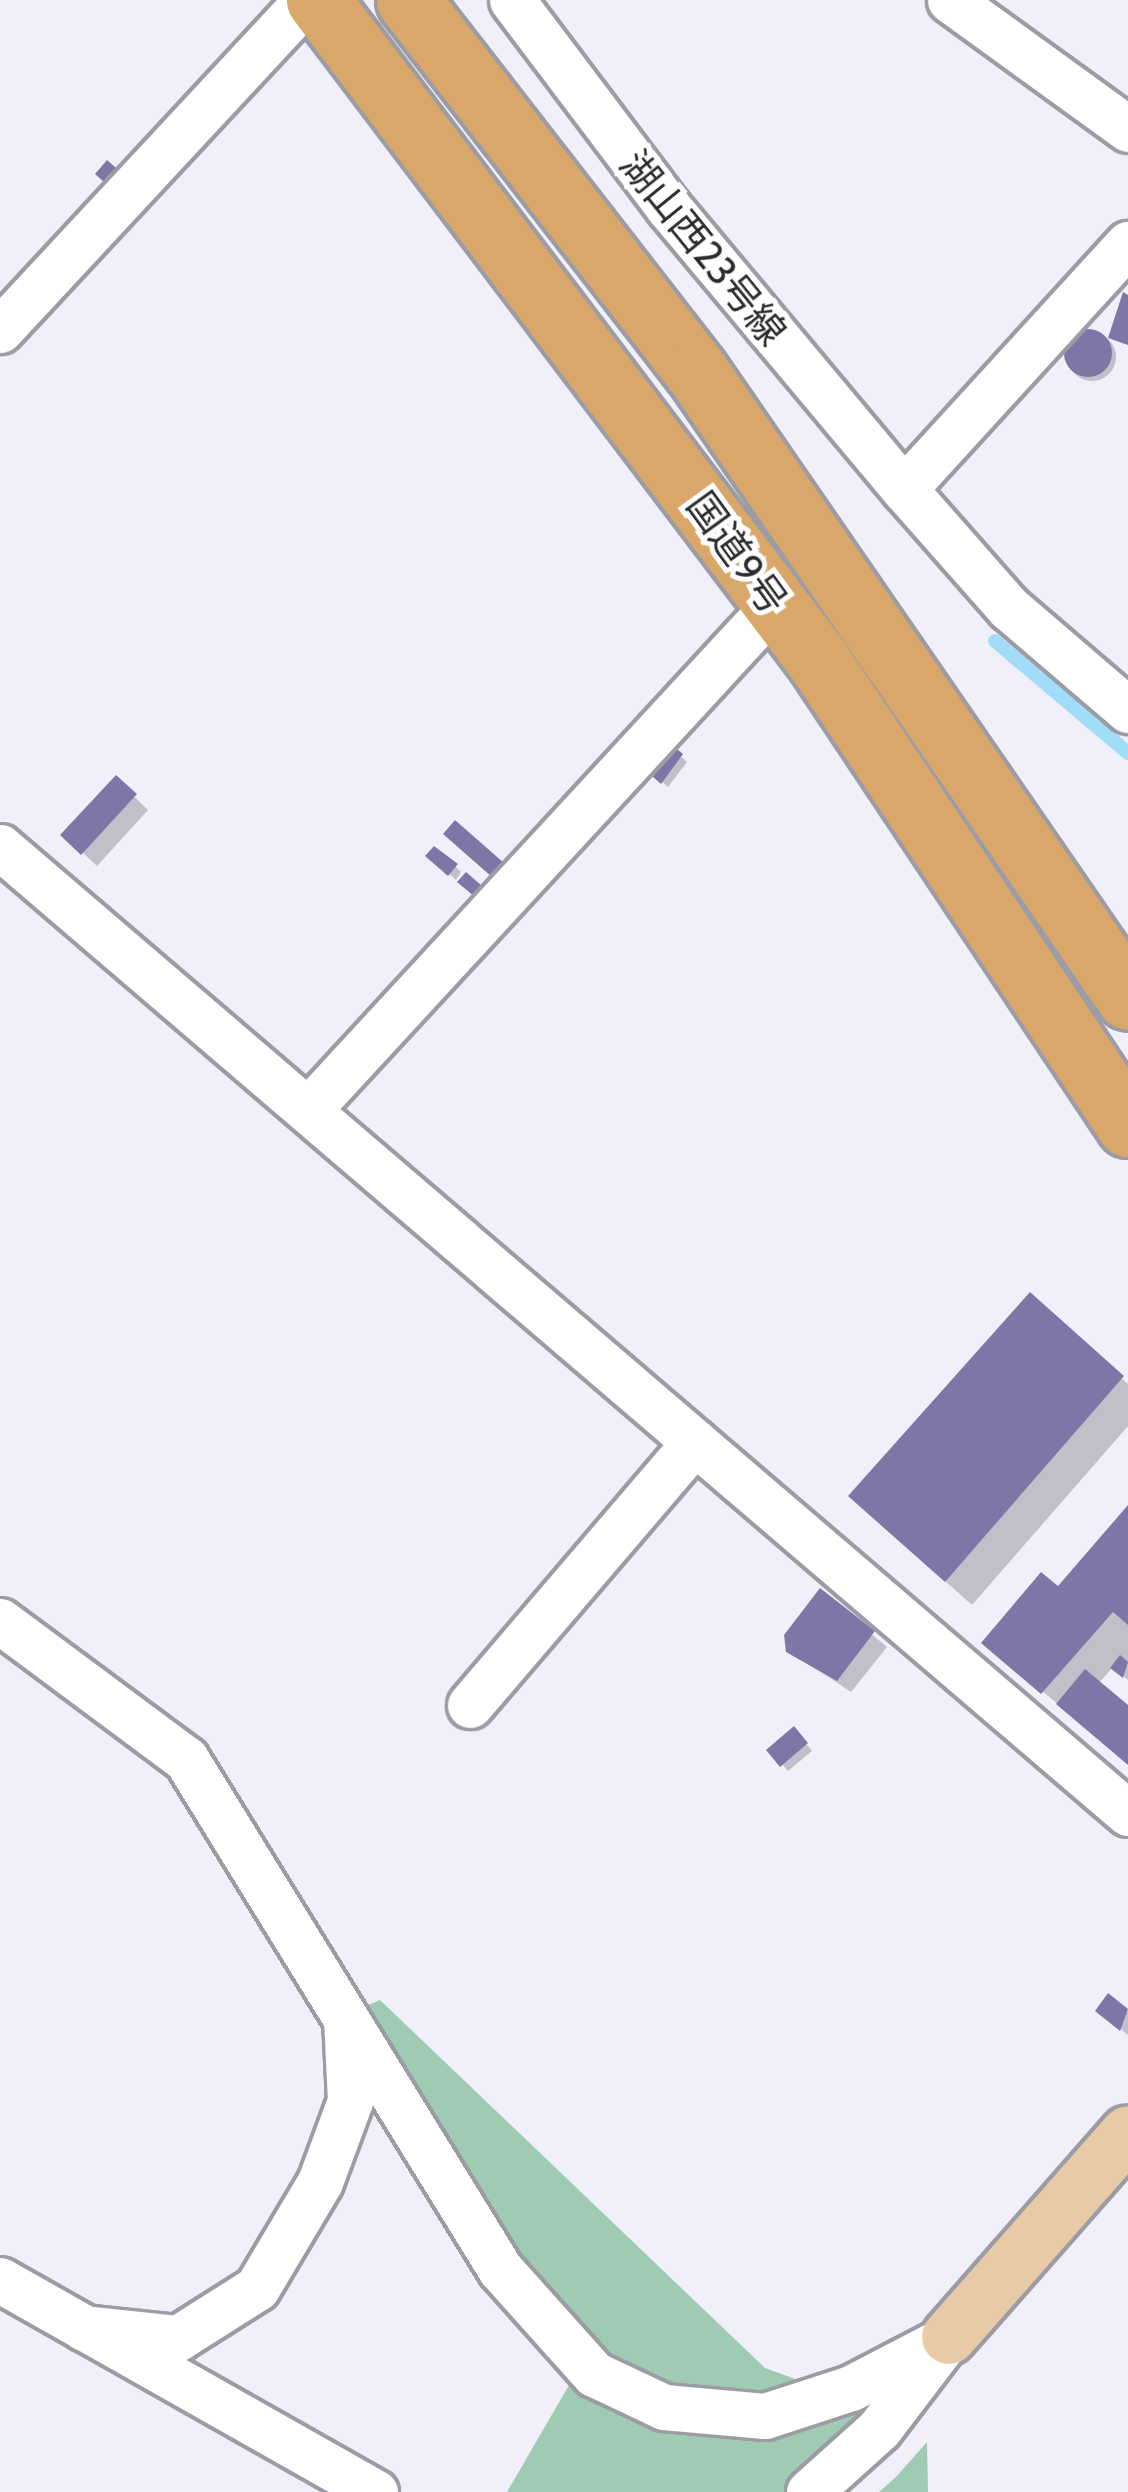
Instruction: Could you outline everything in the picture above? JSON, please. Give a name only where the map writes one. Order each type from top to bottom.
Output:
[{"type":"highway","name":"国道9号","points":[[318,0],[588,345],[1128,1125]]},
{"type":"highway","name":"国道9号","points":[[408,0],[696,371],[1128,998]]},
{"type":"main road","points":[[949,2337],[1128,2133]]},
{"type":"street","points":[[0,330],[307,0]]},
{"type":"street","name":"湖山西23号線","points":[[512,0],[668,208],[904,489],[1010,608],[1128,710]]},
{"type":"street","points":[[950,0],[1128,129]]},
{"type":"street","points":[[904,489],[1128,244]]},
{"type":"street","points":[[309,1109],[773,606]]},
{"type":"street","points":[[0,847],[1128,1813]]},
{"type":"street","points":[[470,1705],[695,1442]]},
{"type":"street","points":[[0,1621],[186,1760],[527,2307],[616,2387],[686,2412],[765,2416],[851,2389],[949,2337]]},
{"type":"street","points":[[198,2393],[320,2182],[350,2101],[345,2010]]},
{"type":"street","points":[[0,2280],[375,2492]]},
{"type":"street","points":[[84,2328],[178,2338],[257,2288]]},
{"type":"street","points":[[809,2492],[879,2429],[949,2337]]},
{"type":"green space","points":[[380,2000],[765,2368],[801,2381],[781,2396],[673,2391],[626,2373],[554,2312],[366,2006]]},
{"type":"green space","points":[[572,2380],[676,2433],[785,2436],[866,2405],[871,2414],[784,2492],[507,2492]]},
{"type":"green space","points":[[927,2442],[928,2492],[879,2492],[896,2477]]},
{"type":"building","points":[[107,160],[124,175],[112,189],[95,174]]},
{"type":"building","points":[[1123,292],[1128,295],[1128,345],[1108,338]]},
{"type":"building","points":[[1088,329],[1105,336],[1112,353],[1105,370],[1088,377],[1071,370],[1064,353],[1071,336]]},
{"type":"building","points":[[667,741],[683,754],[661,784],[643,768]]},
{"type":"building","points":[[116,775],[137,794],[81,855],[60,835]]},
{"type":"building","points":[[455,820],[504,863],[492,877],[443,834]]},
{"type":"building","points":[[434,846],[458,864],[448,876],[425,856]]},
{"type":"building","points":[[466,872],[489,892],[481,902],[457,882]]},
{"type":"building","points":[[1030,1292],[1124,1376],[945,1582],[848,1496]]},
{"type":"building","points":[[1128,1505],[1128,1625],[1113,1612],[1041,1694],[981,1643],[1041,1572],[1058,1586]]},
{"type":"building","points":[[820,1588],[875,1631],[837,1681],[786,1652],[784,1635]]},
{"type":"building","points":[[1120,1655],[1128,1662],[1123,1678],[1110,1668]]},
{"type":"building","points":[[1085,1669],[1128,1705],[1128,1765],[1056,1704]]},
{"type":"building","points":[[794,1726],[808,1743],[780,1767],[766,1750]]},
{"type":"building","points":[[1108,1993],[1128,2009],[1120,2031],[1095,2011]]},
{"type":"waterway","points":[[995,641],[1128,753]]}]
